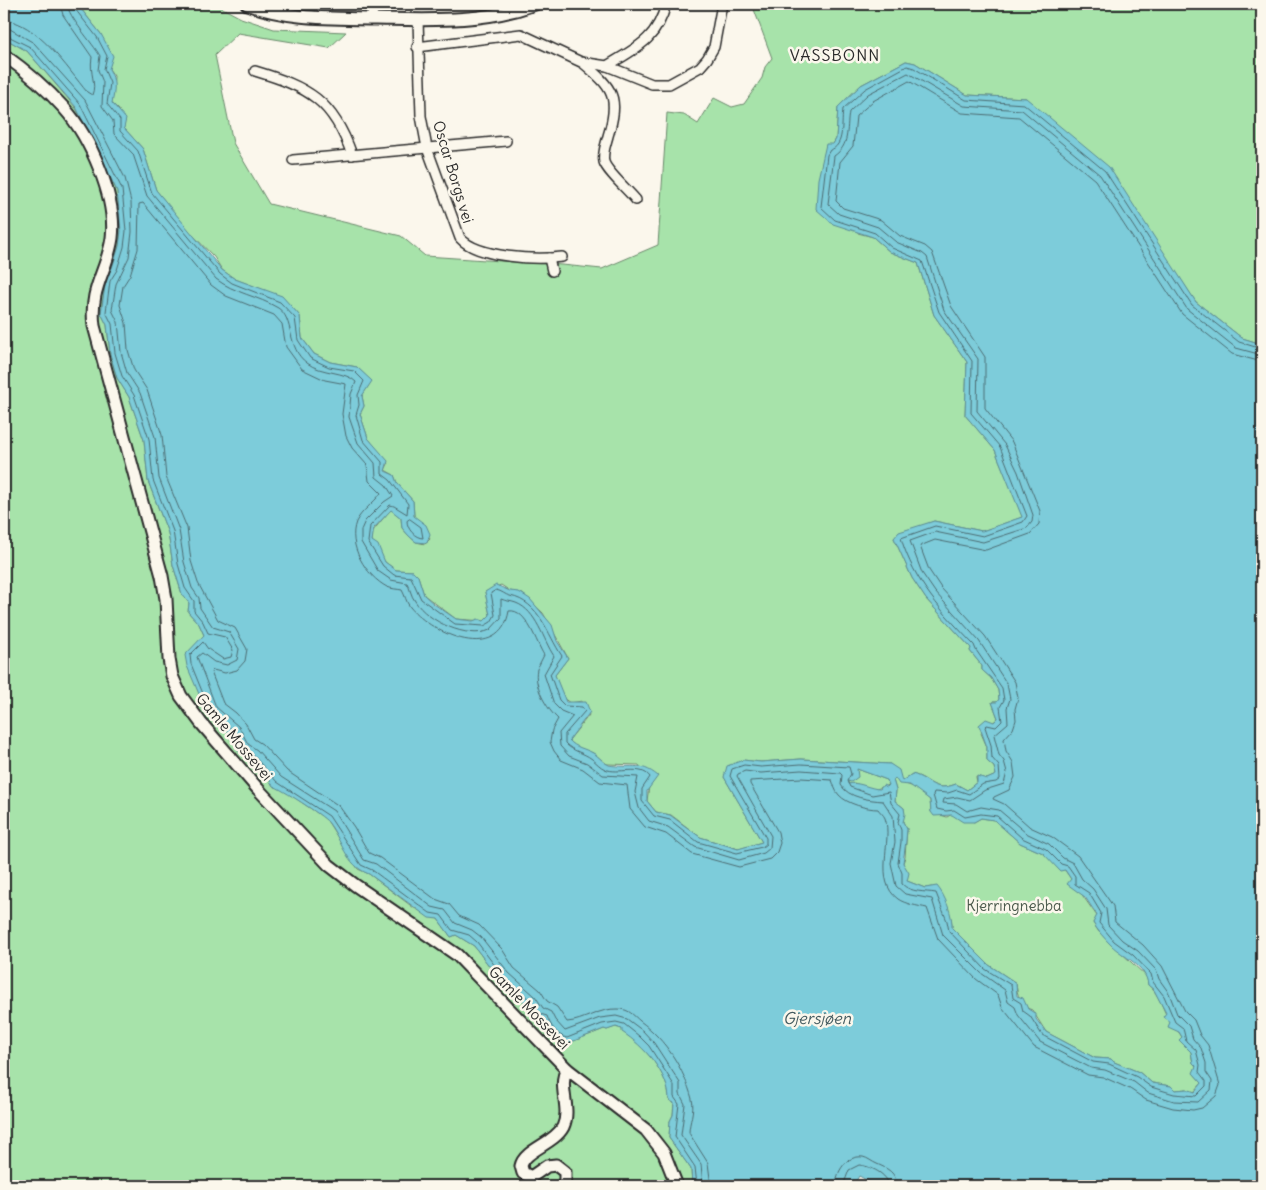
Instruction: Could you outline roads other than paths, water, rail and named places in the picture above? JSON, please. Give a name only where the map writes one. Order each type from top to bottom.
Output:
[{"type":"main road","points":[[247,4],[272,12],[296,16],[418,20],[481,18],[535,4]]},
{"type":"main road","name":"Gamle Mossevei","points":[[4,55],[36,80],[71,116],[92,155],[110,201],[113,232],[94,296],[94,326],[162,576],[166,600],[170,668],[181,696],[247,778],[322,858],[355,885],[457,955],[567,1068],[651,1136],[664,1153],[677,1186]]},
{"type":"main road","points":[[562,1186],[565,1180],[565,1172],[556,1165],[547,1166],[531,1177],[523,1173],[521,1166],[526,1156],[552,1140],[563,1126],[567,1115],[564,1080],[567,1068]]},
{"type":"street","points":[[372,19],[373,4]]},
{"type":"street","points":[[607,66],[636,49],[649,38],[662,20],[666,4]]},
{"type":"street","points":[[581,62],[607,66],[660,86],[682,78],[700,67],[714,47],[722,4]]},
{"type":"street","name":"Oscar Borgs vei","points":[[418,20],[419,99],[427,148],[455,228],[465,243],[484,252],[549,258],[562,257]]},
{"type":"street","points":[[417,47],[521,34],[581,62],[603,79],[611,92],[614,110],[604,153],[604,161],[636,200]]},
{"type":"street","points":[[255,71],[296,84],[322,103],[341,127],[352,155]]},
{"type":"street","points":[[293,160],[506,141]]},
{"type":"street","points":[[549,258],[552,271]]},
{"type":"water","name":"Gjersjøen","points":[[4,4],[77,4],[101,34],[113,56],[109,69],[113,77],[114,86],[112,103],[126,119],[124,128],[143,149],[156,190],[222,270],[235,279],[282,296],[300,316],[302,338],[314,354],[330,362],[357,367],[372,381],[362,396],[364,406],[360,414],[368,438],[388,461],[385,471],[394,475],[397,483],[413,501],[414,516],[426,525],[430,534],[427,543],[416,542],[402,528],[401,518],[391,510],[374,528],[372,541],[378,545],[385,562],[396,570],[413,571],[418,576],[424,595],[456,619],[473,621],[478,619],[484,621],[490,615],[485,592],[496,585],[510,591],[519,592],[530,599],[552,625],[557,641],[568,658],[555,675],[566,702],[586,702],[590,712],[569,740],[595,754],[609,765],[635,766],[652,771],[658,776],[647,791],[647,801],[656,812],[670,815],[700,837],[738,849],[762,842],[724,777],[727,766],[743,760],[761,762],[801,759],[890,764],[899,770],[902,781],[912,774],[937,786],[942,787],[956,784],[967,790],[977,782],[977,776],[987,779],[996,775],[994,767],[987,761],[987,747],[979,725],[986,719],[994,722],[998,718],[992,702],[997,702],[999,699],[998,690],[991,678],[982,670],[982,666],[970,651],[971,648],[926,599],[912,578],[894,538],[899,532],[934,521],[982,531],[1022,517],[995,450],[965,415],[967,362],[934,315],[918,263],[890,252],[873,237],[833,224],[816,209],[818,179],[826,144],[833,144],[836,139],[838,107],[861,85],[906,61],[915,63],[967,95],[1026,98],[1109,167],[1196,302],[1242,338],[1262,344],[1262,1186],[887,1186],[872,1183],[859,1176],[853,1186],[692,1186],[691,1169],[669,1138],[674,1103],[669,1100],[665,1080],[660,1071],[639,1045],[622,1032],[622,1029],[616,1027],[604,1029],[566,1044],[560,1042],[543,1024],[543,1020],[538,1019],[527,1004],[503,984],[474,946],[456,935],[451,937],[438,919],[429,918],[354,865],[328,822],[302,802],[273,786],[269,779],[249,758],[239,752],[231,735],[204,711],[202,701],[187,666],[185,655],[204,635],[199,624],[188,612],[189,603],[182,594],[173,565],[168,533],[148,481],[144,440],[129,397],[117,378],[110,354],[107,325],[101,313],[106,279],[112,268],[119,246],[121,231],[117,191],[76,107],[27,51],[4,38]],"holes":[[[857,769],[887,780],[889,785],[887,787],[883,785],[880,789],[852,783],[848,784],[848,781],[851,782],[858,777]],[[895,778],[899,784],[910,785],[930,800],[931,812],[934,816],[952,815],[963,822],[974,822],[981,818],[994,820],[1020,843],[1043,853],[1060,871],[1065,870],[1071,879],[1067,884],[1085,897],[1097,915],[1093,923],[1095,926],[1111,945],[1143,972],[1148,985],[1154,990],[1166,1013],[1163,1017],[1170,1022],[1168,1027],[1179,1032],[1182,1037],[1179,1040],[1191,1052],[1193,1063],[1196,1066],[1193,1073],[1202,1083],[1195,1092],[1187,1089],[1175,1090],[1171,1086],[1152,1083],[1139,1072],[1111,1059],[1095,1058],[1046,1032],[1036,1019],[1036,1014],[1028,1009],[1023,998],[1017,996],[1016,983],[989,965],[952,928],[948,906],[937,886],[925,888],[907,881],[909,873],[903,863],[907,829],[903,822],[904,808],[895,801],[896,790],[893,780]]]},
{"type":"district","name":"VASSBONN","points":[[835,55]]},
{"type":"park label","name":"Kjerringnebba","points":[[1014,906]]}]
